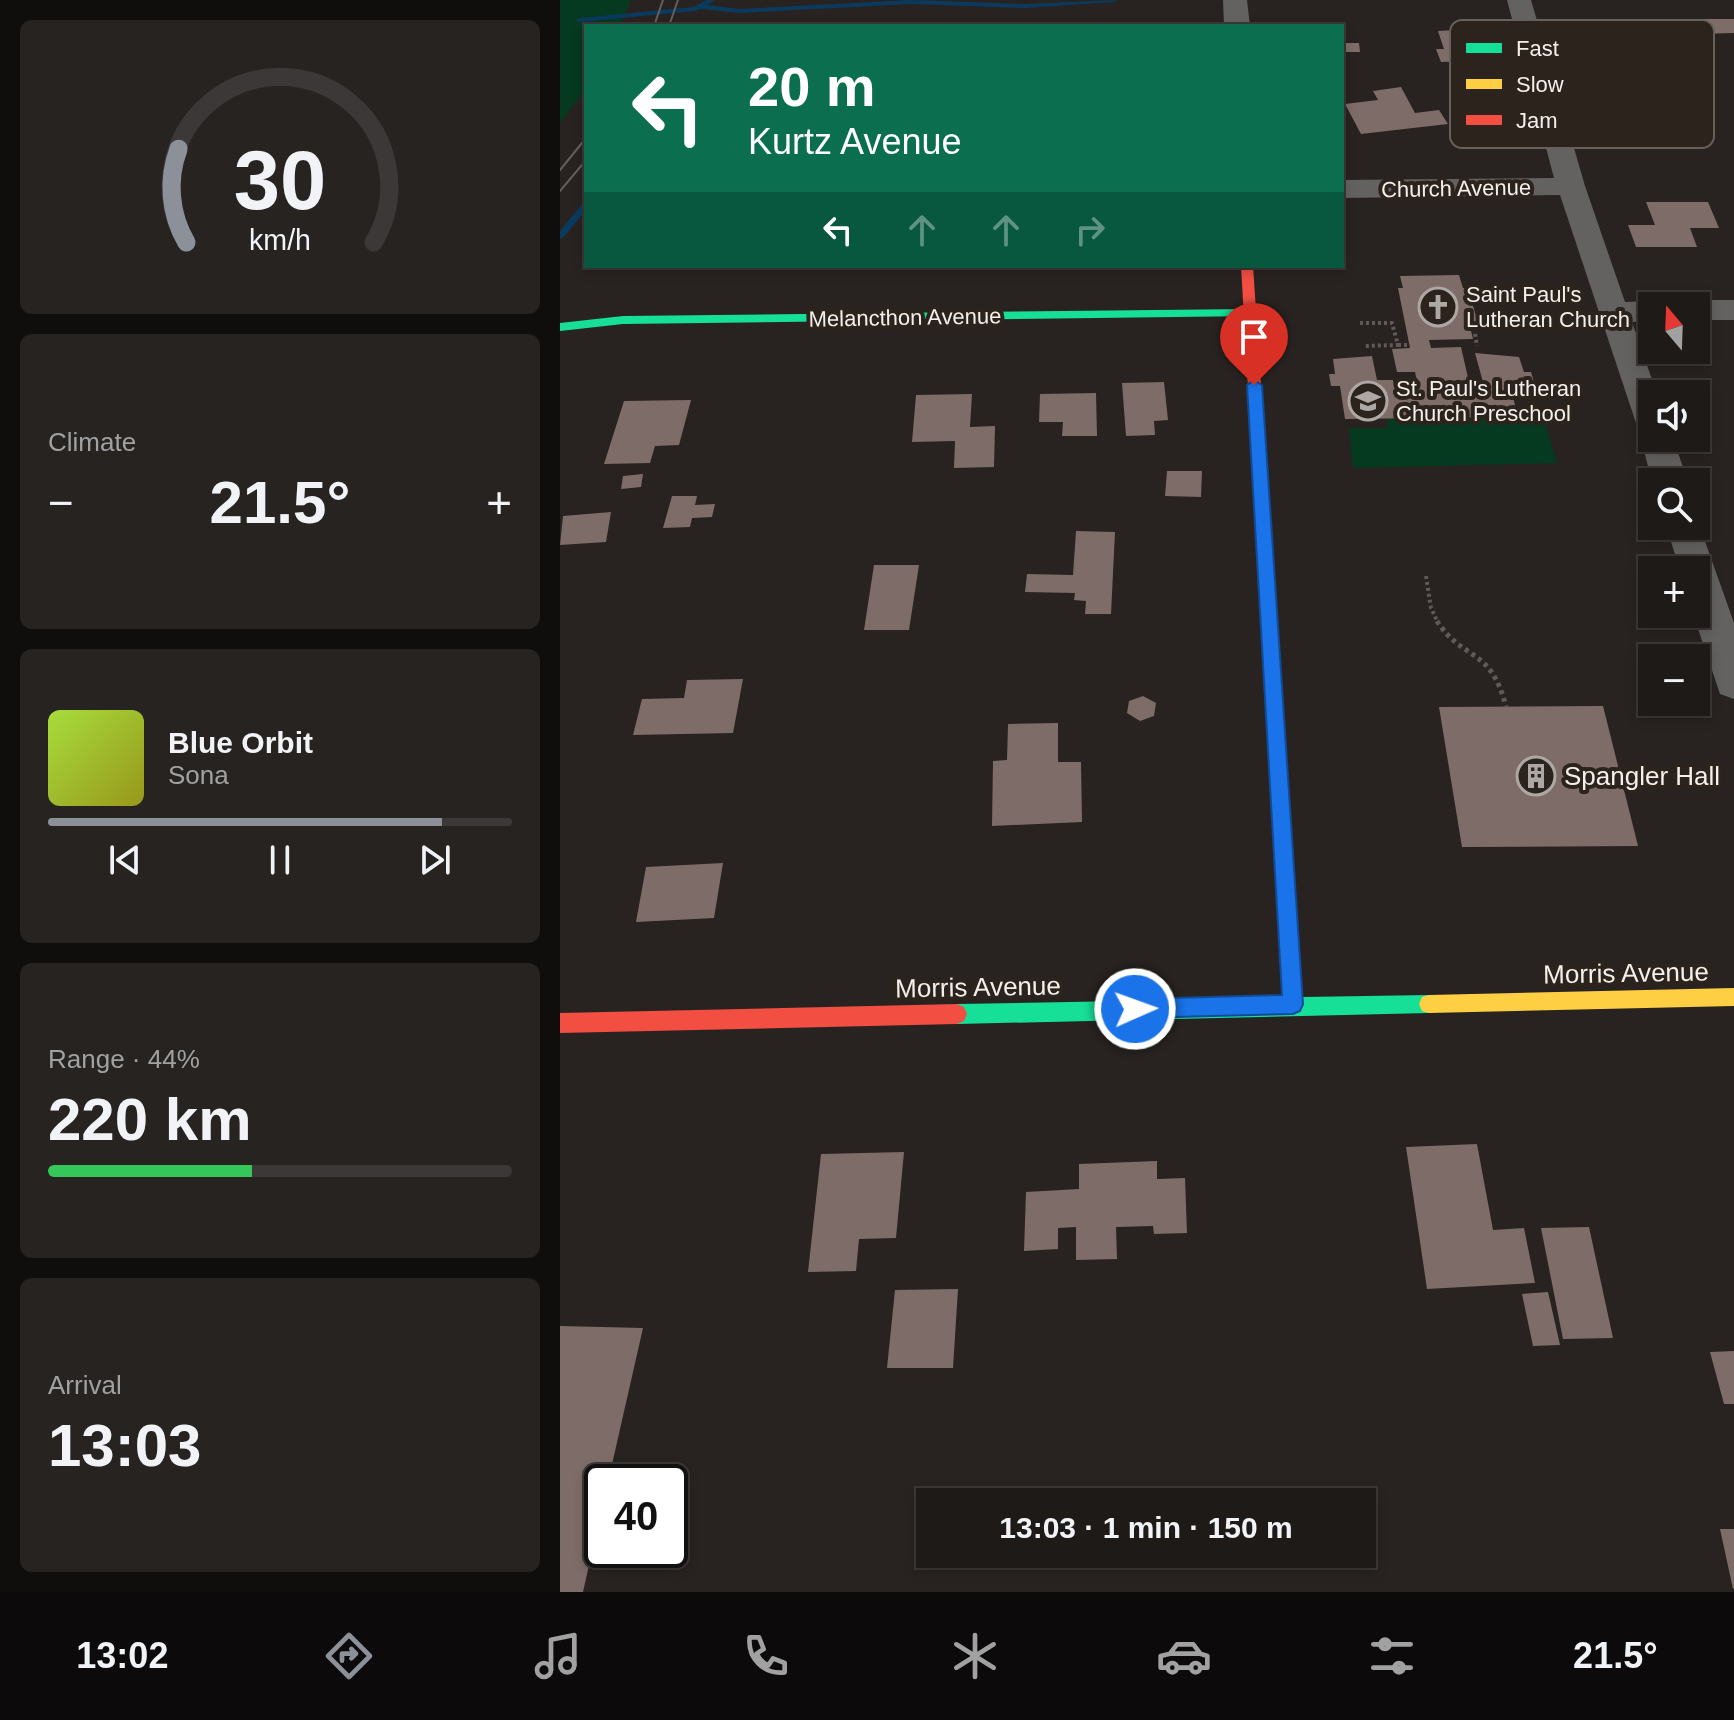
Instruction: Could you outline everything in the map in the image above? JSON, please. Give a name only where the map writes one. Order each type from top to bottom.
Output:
[{"type":"street","points":[[1235,0],[1237,24]]},
{"type":"street","points":[[1519,0],[1525,20]]},
{"type":"street","points":[[1560,148],[1638,383]]},
{"type":"street","name":"Church Avenue","points":[[1344,189],[1571,186]]},
{"type":"street","points":[[1247,268],[1293,1004]]},
{"type":"street","points":[[1710,310],[1734,310]]},
{"type":"street","points":[[1615,312],[1638,311]]},
{"type":"street","name":"Melancthon Avenue","points":[[560,327],[623,320],[1250,313]]},
{"type":"street","points":[[1688,540],[1734,683]]},
{"type":"street","name":"Morris Avenue","points":[[560,1023],[1293,1004],[1734,997]]},
{"type":"path","points":[[1360,323],[1392,323],[1398,345]]},
{"type":"path","points":[[1474,328],[1477,346]]},
{"type":"path","points":[[1365,346],[1409,345]]},
{"type":"path","points":[[1426,576],[1432,613],[1456,640],[1486,660],[1499,676],[1506,707]]},
{"type":"green space","points":[[560,0],[631,0],[621,24],[584,24],[584,91],[560,123]]},
{"type":"green space","points":[[1543,416],[1557,463],[1353,468],[1349,428],[1388,428],[1387,419]]},
{"type":"building","points":[[1734,19],[1734,33],[1714,34],[1714,20],[1696,20]]},
{"type":"building","points":[[1450,30],[1450,62],[1441,62],[1436,49],[1444,49],[1438,31]]},
{"type":"building","points":[[1344,43],[1359,43],[1360,52],[1344,52]]},
{"type":"building","points":[[1401,87],[1415,113],[1439,110],[1448,124],[1361,134],[1345,104],[1378,100],[1373,91]]},
{"type":"building","points":[[1646,202],[1708,202],[1719,228],[1690,228],[1697,247],[1636,247],[1628,225],[1655,225]]},
{"type":"building","points":[[1459,275],[1463,288],[1468,288],[1479,327],[1470,327],[1473,339],[1429,340],[1431,348],[1461,347],[1469,382],[1483,382],[1475,353],[1519,357],[1524,372],[1531,372],[1535,385],[1510,385],[1518,417],[1345,419],[1340,386],[1331,386],[1329,374],[1335,374],[1333,359],[1372,356],[1377,380],[1393,380],[1394,387],[1418,387],[1415,372],[1397,372],[1392,349],[1410,348],[1398,288],[1403,288],[1400,276]]},
{"type":"building","points":[[1164,382],[1168,420],[1154,421],[1155,435],[1126,436],[1122,383]]},
{"type":"building","points":[[1096,393],[1097,436],[1062,436],[1063,422],[1039,422],[1040,394]]},
{"type":"building","points":[[972,394],[970,427],[995,426],[994,467],[954,468],[955,441],[912,442],[916,395]]},
{"type":"building","points":[[691,400],[679,445],[655,446],[650,463],[604,464],[624,401]]},
{"type":"building","points":[[1167,471],[1202,471],[1201,497],[1165,496]]},
{"type":"building","points":[[643,474],[641,487],[621,489],[623,476]]},
{"type":"building","points":[[672,496],[697,496],[695,505],[715,504],[712,517],[692,518],[690,527],[663,528]]},
{"type":"building","points":[[611,512],[606,542],[560,545],[563,516]]},
{"type":"building","points":[[1076,531],[1115,532],[1111,614],[1085,614],[1086,601],[1074,600],[1075,593],[1025,592],[1027,574],[1073,575]]},
{"type":"building","points":[[874,565],[919,565],[909,630],[864,630]]},
{"type":"building","points":[[743,679],[733,733],[633,735],[642,699],[684,698],[687,680]]},
{"type":"building","points":[[1143,696],[1156,703],[1154,716],[1140,721],[1127,713],[1129,701]]},
{"type":"building","name":"Spangler Hall","points":[[1603,706],[1638,846],[1462,847],[1439,707]]},
{"type":"building","points":[[1058,723],[1058,762],[1081,762],[1082,822],[992,826],[993,761],[1007,760],[1008,724]]},
{"type":"building","points":[[723,863],[714,918],[636,922],[646,867]]},
{"type":"building","points":[[1477,1144],[1493,1230],[1524,1228],[1535,1283],[1427,1289],[1406,1147]]},
{"type":"building","points":[[904,1152],[896,1238],[859,1239],[856,1271],[808,1272],[821,1154]]},
{"type":"building","points":[[1157,1161],[1157,1179],[1185,1178],[1187,1233],[1154,1234],[1153,1226],[1116,1227],[1117,1259],[1076,1260],[1076,1227],[1058,1228],[1058,1249],[1024,1251],[1026,1192],[1079,1189],[1079,1164]]},
{"type":"building","points":[[1589,1227],[1613,1338],[1563,1339],[1541,1228]]},
{"type":"building","points":[[958,1289],[953,1368],[887,1368],[895,1290]]},
{"type":"building","points":[[1548,1292],[1560,1345],[1533,1346],[1522,1294]]},
{"type":"building","points":[[560,1326],[643,1328],[612,1464],[584,1464],[584,1568],[588,1568],[583,1592],[560,1592]]},
{"type":"building","points":[[1734,1351],[1734,1404],[1724,1404],[1710,1352]]},
{"type":"building","points":[[1720,1529],[1734,1529],[1733,1589]]},
{"type":"waterway","points":[[580,20],[695,9],[712,0]]},
{"type":"waterway","points":[[702,7],[740,11],[912,2],[1025,6],[1114,0]]},
{"type":"waterway","points":[[560,236],[584,207]]},
{"type":"tram line","points":[[655,24],[663,0]]},
{"type":"tram line","points":[[670,24],[678,0]]},
{"type":"tram line","points":[[560,170],[584,140]]},
{"type":"tram line","points":[[560,191],[584,162]]},
{"type":"traffic: fast","points":[[560,327],[623,320],[1250,313]]},
{"type":"traffic: fast","points":[[1272,669],[1293,1004]]},
{"type":"traffic: fast","points":[[957,1014],[1429,1004]]},
{"type":"traffic: slow","points":[[1429,1004],[1734,997]]},
{"type":"traffic: jam","points":[[1247,268],[1272,669]]},
{"type":"traffic: jam","points":[[560,1023],[957,1014]]},
{"type":"place","name":"Saint Paul's Lutheran Church","points":[[1438,307]]},
{"type":"place","name":"St. Paul's Lutheran Church Preschool","points":[[1368,401]]},
{"type":"place","name":"Spangler Hall","points":[[1536,776]]},
{"type":"route","points":[[1135,1009],[1293,1004],[1254,385]]}]
